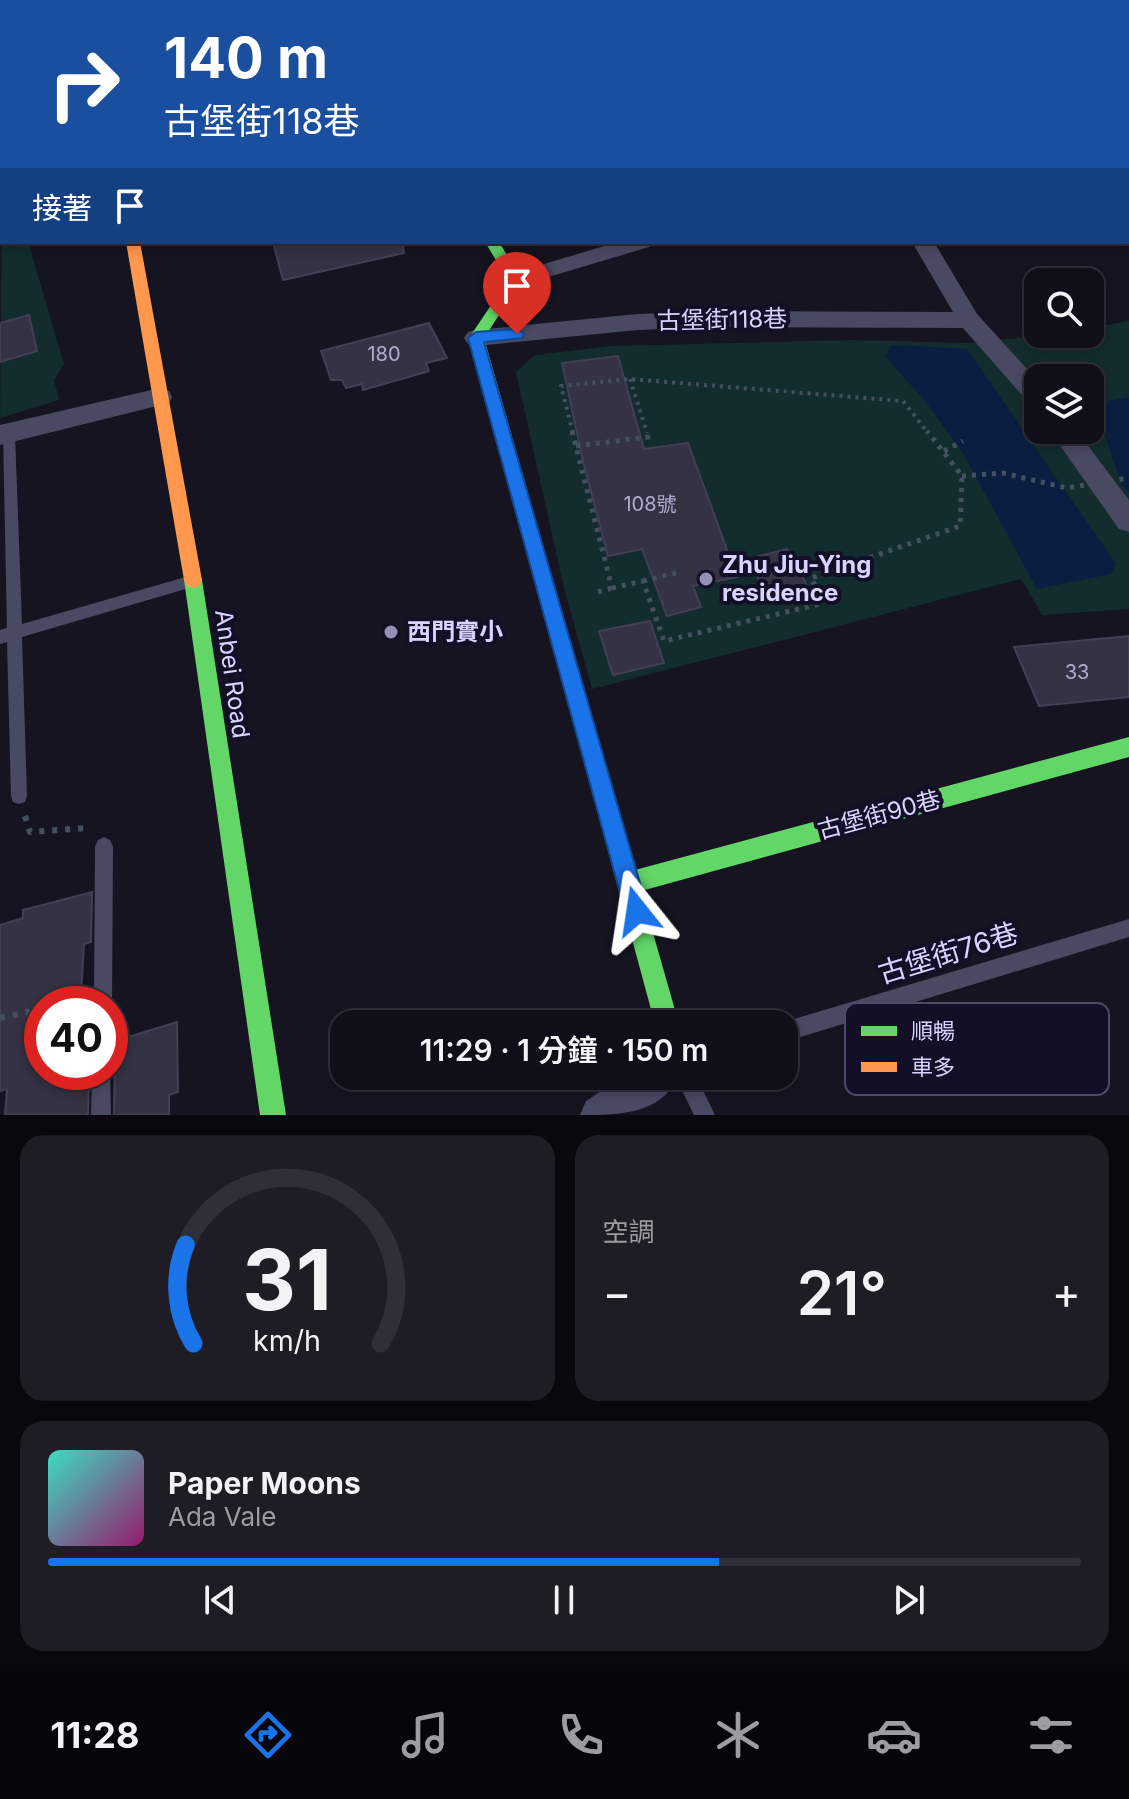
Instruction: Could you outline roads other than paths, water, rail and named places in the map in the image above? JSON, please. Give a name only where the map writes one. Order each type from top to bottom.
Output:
[{"type":"street","name":"Anbei Road","points":[[133,244],[193,580],[273,1115]]},
{"type":"street","points":[[493,244],[515,280]]},
{"type":"street","points":[[635,244],[515,280],[476,338],[663,1010]]},
{"type":"street","points":[[924,244],[969,320],[1024,378]]},
{"type":"street","name":"古堡街118巷","points":[[476,338],[638,322],[715,319],[969,320]]},
{"type":"street","points":[[4,434],[160,397]]},
{"type":"street","points":[[1072,444],[1129,521]]},
{"type":"street","name":"古堡街90巷","points":[[629,883],[1129,747]]},
{"type":"street","points":[[600,1115],[638,1090]]},
{"type":"lane","points":[[4,434],[17,631],[19,796]]},
{"type":"lane","points":[[0,637],[193,580]]},
{"type":"lane","points":[[103,986],[104,846]]},
{"type":"lane","name":"古堡街76巷","points":[[880,1003],[1129,928]]},
{"type":"lane","name":"古堡街76巷","points":[[798,1028],[845,1014]]},
{"type":"lane","points":[[101,1115],[102,1090]]},
{"type":"lane","points":[[692,1090],[705,1115]]},
{"type":"water","points":[[892,345],[967,349],[1024,431],[1024,444],[1033,444],[1116,564],[1111,574],[1037,589],[964,455],[926,402],[885,356]]},
{"type":"water","points":[[1129,397],[1129,492],[1121,483],[1104,433],[1108,401]]},
{"type":"place","name":"Zhu Jiu-Ying residence","points":[[706,579]]},
{"type":"place","name":"西門實小","points":[[391,632]]}]
